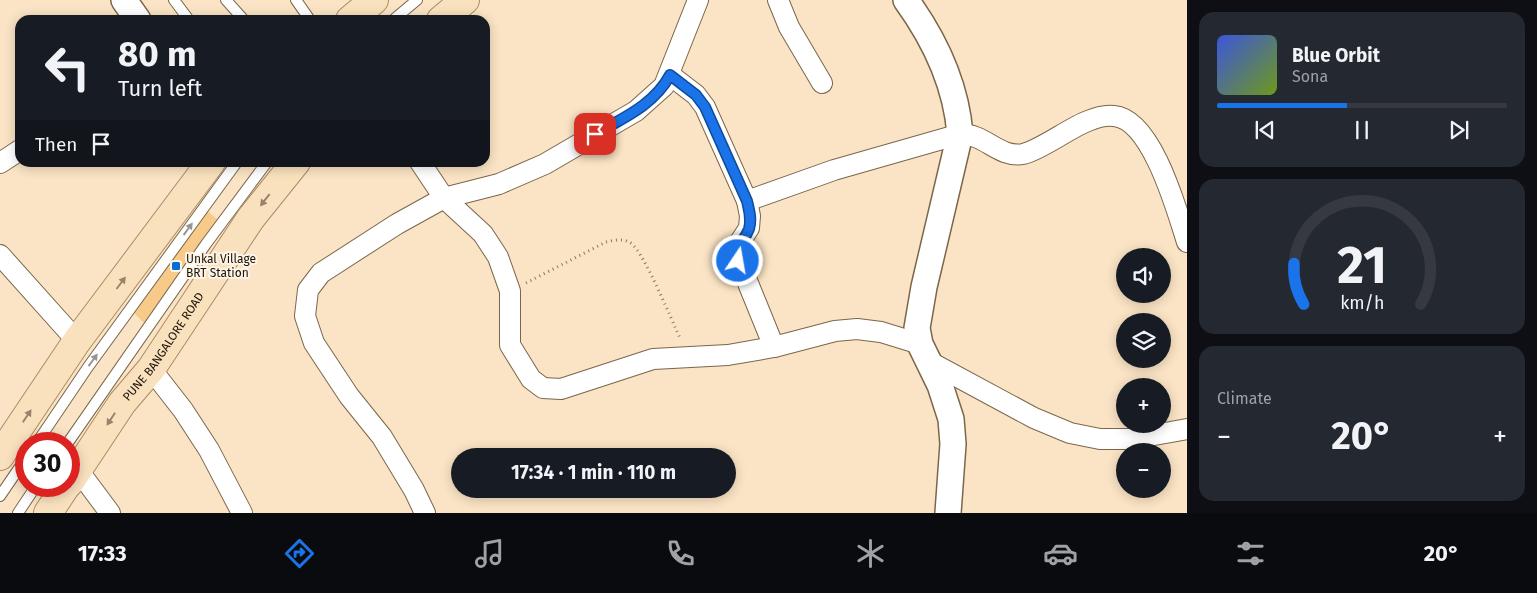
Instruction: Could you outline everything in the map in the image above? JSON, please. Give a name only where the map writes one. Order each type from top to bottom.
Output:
[{"type":"main road","points":[[356,15],[374,0]]},
{"type":"main road","points":[[447,15],[465,0]]},
{"type":"main road","points":[[0,456],[77,342],[207,167]]},
{"type":"main road","name":"PUNE BANGALORE ROAD","points":[[80,466],[122,402],[151,369],[251,218],[292,167]]},
{"type":"main road","name":"PUNE BANGALORE ROAD","points":[[48,513],[59,497]]},
{"type":"street","points":[[124,0],[134,15]]},
{"type":"street","points":[[425,513],[403,470],[382,437],[328,366],[314,343],[305,316],[308,290],[321,273],[397,224],[444,198],[499,184],[545,164],[636,111],[653,98],[664,86],[670,75],[698,0]]},
{"type":"street","points":[[778,0],[789,27],[822,84]]},
{"type":"street","points":[[906,0],[925,28],[950,81],[958,108],[960,134],[918,313],[917,328],[951,419],[954,444],[948,513]]},
{"type":"street","points":[[670,75],[696,95],[705,107],[747,201],[750,216],[749,228],[738,245],[738,261],[774,347]]},
{"type":"street","points":[[747,201],[834,170],[960,134],[979,136],[1002,152],[1025,153],[1087,122],[1115,116],[1132,124],[1144,137],[1156,156],[1187,242]]},
{"type":"street","points":[[0,163],[15,153]]},
{"type":"street","points":[[423,167],[444,198],[483,234],[498,258],[510,291],[510,344],[531,379],[543,388],[561,388],[653,359],[728,355],[774,347],[835,331],[857,330],[881,332],[925,353],[1034,418],[1070,433],[1100,438],[1132,439],[1187,429]]},
{"type":"street","points":[[0,255],[77,342]]},
{"type":"street","points":[[151,369],[183,410],[209,450],[242,513]]},
{"type":"street","points":[[80,488],[110,513]]},
{"type":"lane","points":[[174,0],[185,15]]},
{"type":"lane","points":[[226,0],[240,15]]},
{"type":"lane","points":[[296,0],[306,15]]},
{"type":"lane","points":[[399,15],[417,0]]},
{"type":"lane","points":[[44,432],[88,367],[233,167]]},
{"type":"lane","points":[[75,432],[206,244],[263,167]]},
{"type":"lane","points":[[0,496],[15,474]]},
{"type":"lane","points":[[18,513],[29,497]]},
{"type":"path","points":[[510,291],[606,242],[619,239],[632,243],[643,260],[688,356]]},
{"type":"building","name":"Unkal Village BRT Station","points":[[205,209],[218,220],[146,325],[132,311]]},
{"type":"place","name":"Unkal Village BRT Station","points":[[176,266]]},
{"type":"route","points":[[595,134],[636,111],[653,98],[664,86],[670,75],[686,86],[705,107],[747,201],[750,216],[749,228],[738,245],[738,261]]}]
